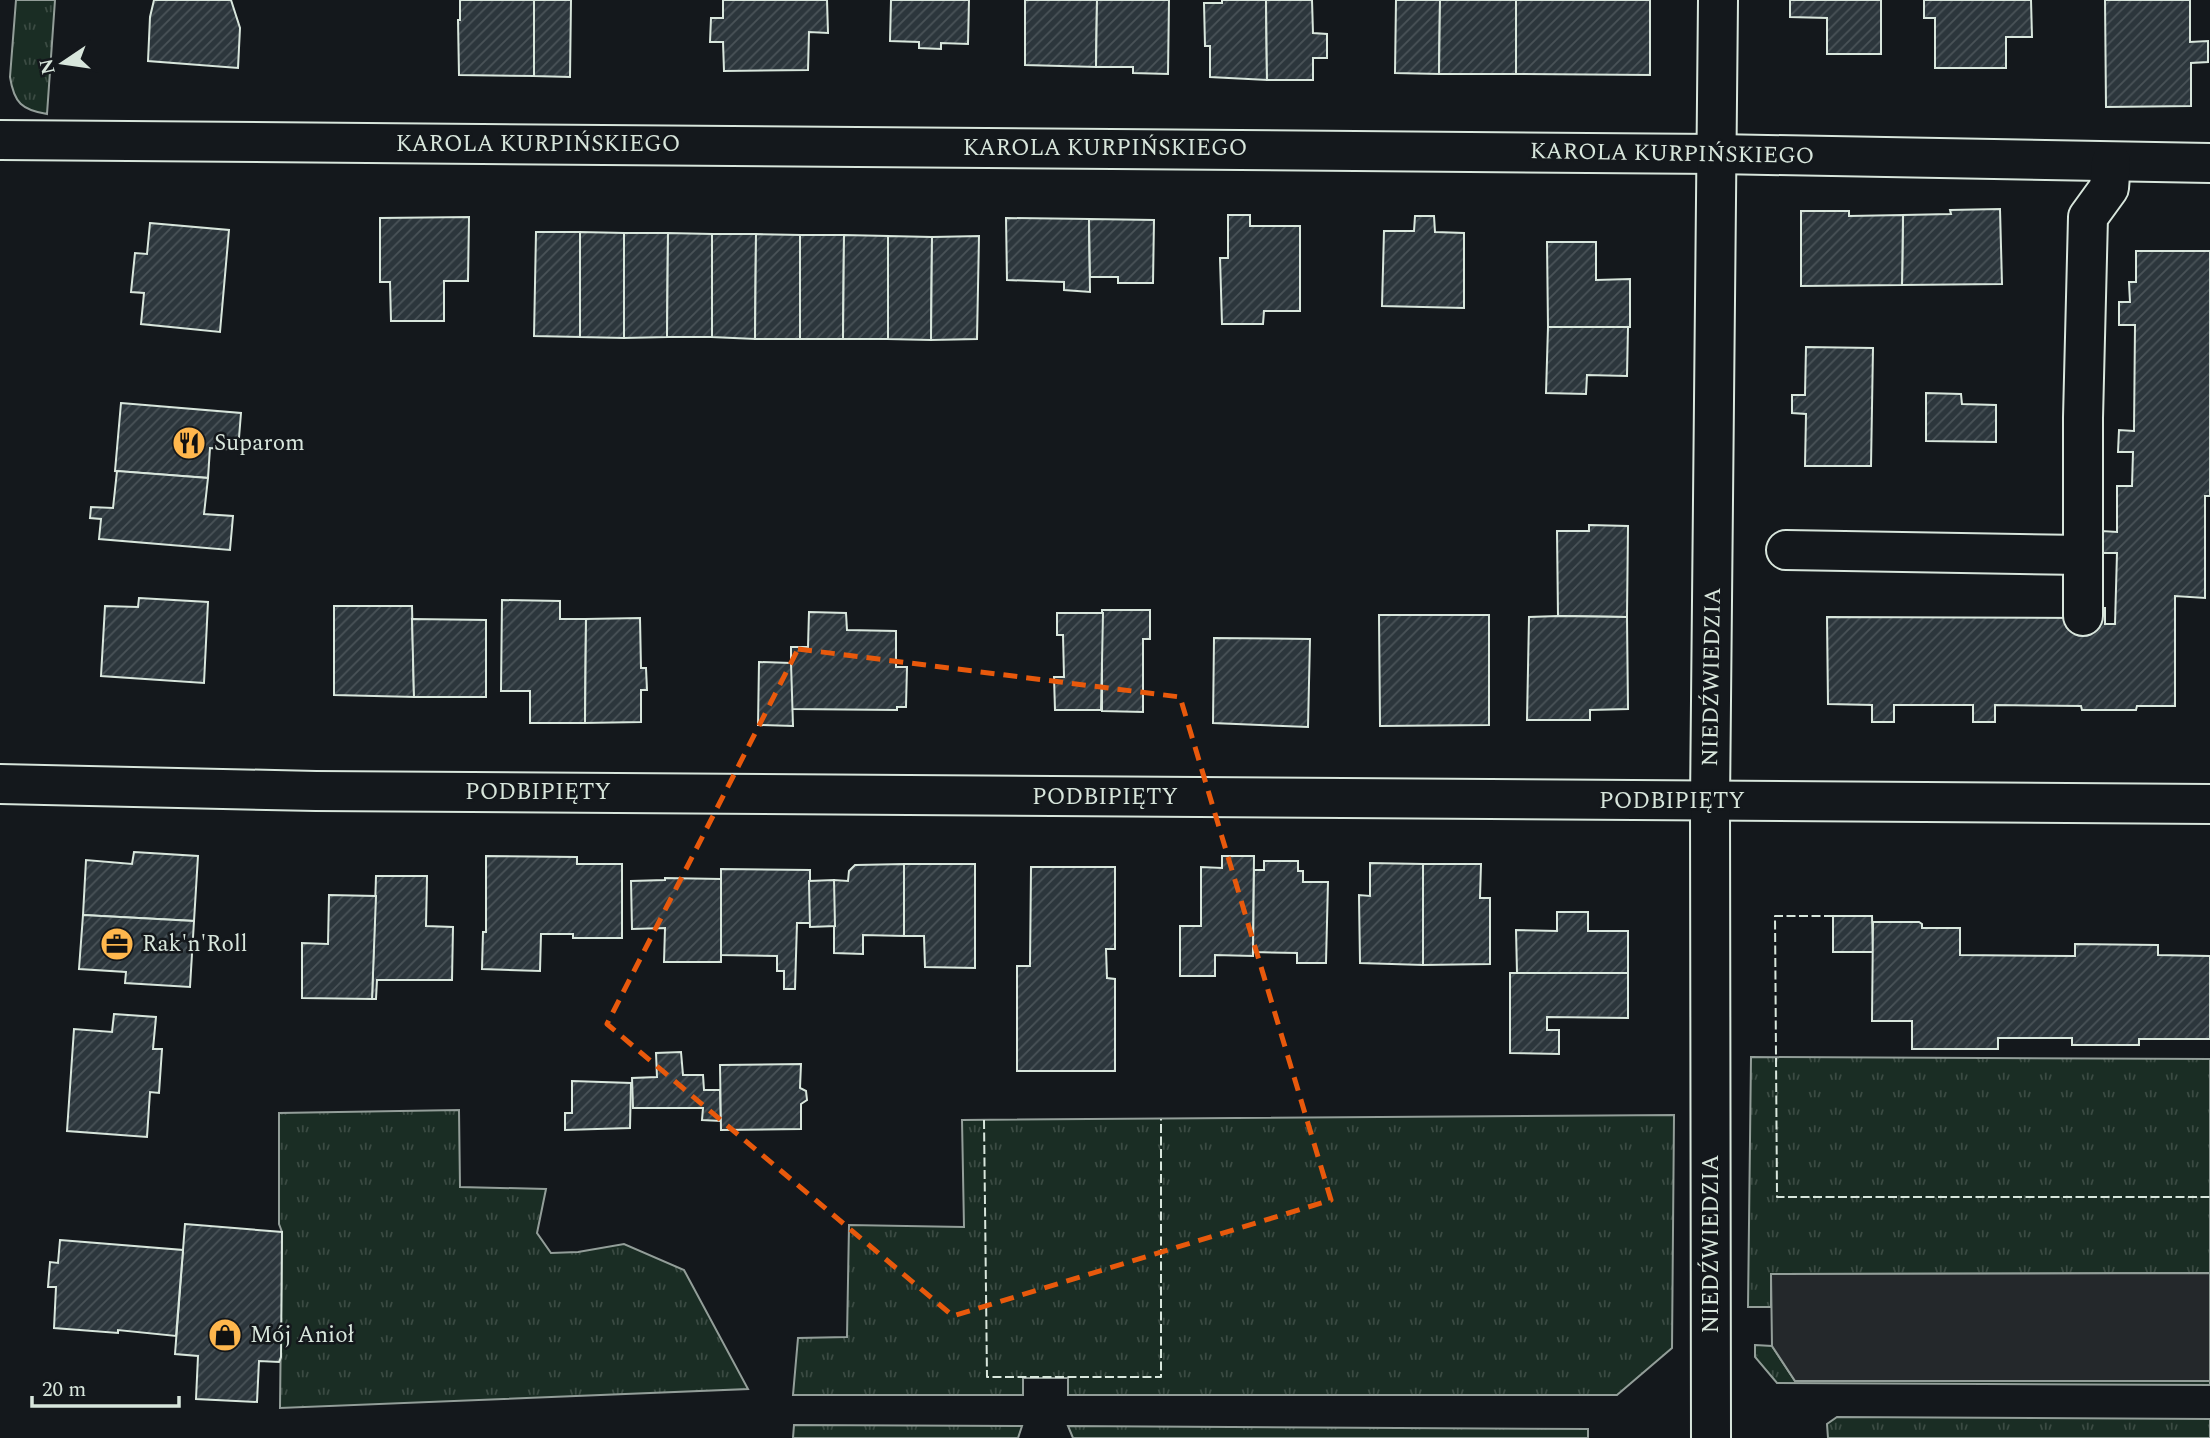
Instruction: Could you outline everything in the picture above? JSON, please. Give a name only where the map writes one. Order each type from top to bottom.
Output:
[{"type":"street","name":"NIEDŹWIEDZIA","points":[[1711,1438],[1710,802],[1718,0]]},
{"type":"street","name":"KAROLA KURPIŃSKIEGO","points":[[0,140],[1717,154],[2210,163]]},
{"type":"street","points":[[2083,616],[2083,418],[2088,217],[2109,188],[2111,163]]},
{"type":"street","points":[[1786,550],[2083,555]]},
{"type":"street","name":"PODBIPIĘTY","points":[[0,784],[344,791],[2210,804]]},
{"type":"highlighted area","points":[[798,649],[1180,697],[1331,1200],[953,1316],[607,1024]]},
{"type":"green space","points":[[16,0],[55,0],[47,114],[21,104],[12,86],[10,77]]},
{"type":"green space","points":[[1751,1057],[2210,1059],[2210,1273],[1771,1274],[1771,1307],[1748,1307]]},
{"type":"green space","points":[[459,1110],[460,1187],[546,1189],[537,1233],[551,1253],[578,1252],[624,1244],[684,1270],[748,1389],[280,1408],[282,1232],[279,1224],[279,1113]]},
{"type":"green space","points":[[1674,1115],[1672,1348],[1617,1395],[1068,1395],[1068,1378],[1023,1378],[1023,1395],[793,1395],[798,1338],[847,1337],[849,1225],[964,1227],[962,1120]]},
{"type":"green space","points":[[1755,1345],[1772,1346],[1795,1381],[2210,1381],[2210,1385],[1777,1383],[1755,1357]]},
{"type":"green space","points":[[1837,1417],[2210,1419],[2210,1438],[1828,1438],[1827,1424]]},
{"type":"green space","points":[[794,1425],[1022,1426],[1018,1438],[793,1438]]},
{"type":"green space","points":[[1068,1426],[1588,1429],[1588,1438],[1073,1438]]},
{"type":"shaded area","points":[[2210,1273],[2210,1381],[1795,1381],[1772,1346],[1771,1274]]},
{"type":"building","points":[[154,0],[231,0],[240,28],[238,68],[148,61],[150,17]]},
{"type":"building","points":[[460,0],[534,0],[534,76],[459,75]]},
{"type":"building","points":[[534,0],[571,0],[570,77],[534,76]]},
{"type":"building","points":[[723,0],[827,0],[828,33],[809,32],[808,70],[724,71],[723,42],[710,42],[711,18],[723,18]]},
{"type":"building","points":[[891,0],[969,0],[968,44],[941,43],[941,49],[919,48],[919,42],[890,41]]},
{"type":"building","points":[[1025,0],[1097,0],[1096,67],[1025,65]]},
{"type":"building","points":[[1097,0],[1169,0],[1168,74],[1133,73],[1133,67],[1096,67]]},
{"type":"building","points":[[1222,0],[1266,0],[1267,80],[1210,77],[1210,46],[1205,46],[1204,3],[1222,3]]},
{"type":"building","points":[[1266,0],[1312,0],[1313,33],[1327,34],[1327,58],[1313,58],[1313,80],[1267,80]]},
{"type":"building","points":[[1396,0],[1440,0],[1439,74],[1395,73]]},
{"type":"building","points":[[1440,0],[1516,0],[1516,74],[1439,74]]},
{"type":"building","points":[[1516,0],[1650,0],[1650,75],[1516,74]]},
{"type":"building","points":[[1790,0],[1881,0],[1881,54],[1827,54],[1827,18],[1790,17]]},
{"type":"building","points":[[1924,0],[2031,0],[2032,37],[2006,37],[2006,68],[1935,68],[1935,18],[1924,18]]},
{"type":"building","points":[[2105,0],[2190,0],[2190,42],[2208,41],[2208,62],[2191,63],[2191,106],[2106,107]]},
{"type":"building","points":[[2000,209],[2002,284],[1902,285],[1903,215]]},
{"type":"building","points":[[1801,211],[1849,211],[1849,216],[1903,215],[1902,285],[1801,286]]},
{"type":"building","points":[[1228,215],[1250,215],[1250,226],[1300,226],[1300,311],[1264,311],[1263,324],[1222,324],[1220,258],[1228,258]]},
{"type":"building","points":[[1415,216],[1434,216],[1435,232],[1464,233],[1464,308],[1382,306],[1384,231],[1414,231]]},
{"type":"building","points":[[469,217],[468,281],[444,281],[444,321],[391,321],[390,282],[380,282],[380,218]]},
{"type":"building","points":[[1006,218],[1089,219],[1090,292],[1064,290],[1064,282],[1007,280]]},
{"type":"building","points":[[1089,219],[1154,220],[1153,283],[1118,283],[1118,277],[1090,277]]},
{"type":"building","points":[[150,223],[229,230],[220,332],[141,324],[144,293],[131,292],[135,253],[147,254]]},
{"type":"building","points":[[536,232],[580,232],[580,337],[534,336]]},
{"type":"building","points":[[580,232],[624,233],[624,338],[580,337]]},
{"type":"building","points":[[624,233],[668,233],[667,337],[624,338]]},
{"type":"building","points":[[668,233],[712,234],[712,337],[667,337]]},
{"type":"building","points":[[712,234],[756,234],[755,339],[712,337]]},
{"type":"building","points":[[756,234],[800,235],[800,339],[755,339]]},
{"type":"building","points":[[800,235],[844,235],[843,339],[800,339]]},
{"type":"building","points":[[844,235],[888,236],[888,339],[843,339]]},
{"type":"building","points":[[888,236],[932,237],[931,340],[888,339]]},
{"type":"building","points":[[979,236],[977,339],[931,340],[932,237]]},
{"type":"building","points":[[1547,242],[1596,242],[1596,280],[1630,279],[1630,327],[1548,327]]},
{"type":"building","points":[[2136,251],[2210,251],[2210,496],[2205,496],[2205,598],[2175,596],[2175,706],[2137,706],[2136,710],[2082,710],[2081,706],[1995,705],[1995,722],[1973,722],[1973,705],[1894,705],[1894,722],[1872,722],[1872,705],[1828,704],[1827,617],[2084,618],[2083,608],[2105,608],[2105,624],[2115,624],[2117,553],[2102,553],[2102,531],[2117,532],[2117,486],[2132,486],[2133,452],[2118,452],[2119,430],[2134,431],[2135,325],[2119,325],[2119,302],[2130,302],[2129,282],[2136,282]]},
{"type":"building","points":[[1548,327],[1628,327],[1627,376],[1587,375],[1586,394],[1546,393]]},
{"type":"building","points":[[1806,347],[1873,348],[1871,466],[1805,466],[1806,414],[1792,413],[1792,395],[1805,395]]},
{"type":"building","points":[[1926,393],[1961,394],[1962,404],[1996,405],[1996,442],[1926,441]]},
{"type":"building","points":[[121,403],[241,413],[238,450],[210,448],[208,478],[115,471]]},
{"type":"building","points":[[117,471],[208,478],[204,514],[233,516],[230,550],[99,539],[101,519],[90,518],[91,507],[113,508]]},
{"type":"building","points":[[1589,525],[1628,526],[1627,617],[1558,616],[1557,531],[1589,531]]},
{"type":"building","points":[[139,598],[208,602],[204,683],[101,676],[105,606],[138,607]]},
{"type":"building","points":[[502,600],[560,601],[560,619],[586,619],[585,723],[530,723],[530,691],[501,691]]},
{"type":"building","points":[[334,606],[412,606],[414,697],[334,695]]},
{"type":"building","points":[[1102,610],[1150,610],[1150,639],[1143,639],[1143,712],[1102,711]]},
{"type":"building","points":[[809,612],[846,613],[847,630],[896,631],[896,667],[907,667],[906,707],[897,707],[897,710],[791,709],[791,647],[808,647]]},
{"type":"building","points":[[1057,613],[1103,613],[1101,710],[1055,710],[1054,677],[1064,677],[1063,635],[1057,635]]},
{"type":"building","points":[[1379,615],[1489,615],[1489,725],[1380,726]]},
{"type":"building","points":[[1529,617],[1627,617],[1628,709],[1590,710],[1590,720],[1527,720]]},
{"type":"building","points":[[640,618],[641,668],[646,668],[647,690],[641,690],[641,722],[585,723],[586,619]]},
{"type":"building","points":[[412,619],[486,620],[486,697],[414,697]]},
{"type":"building","points":[[1214,638],[1310,639],[1308,727],[1213,723]]},
{"type":"building","points":[[759,662],[791,663],[793,726],[758,725]]},
{"type":"building","points":[[134,852],[198,856],[194,921],[83,915],[86,860],[132,864]]},
{"type":"building","points":[[486,856],[577,857],[577,864],[622,864],[622,938],[573,938],[573,934],[541,934],[540,971],[482,969],[483,932],[486,932]]},
{"type":"building","points":[[1222,856],[1254,856],[1253,956],[1215,955],[1215,976],[1180,976],[1180,926],[1201,926],[1201,867],[1222,868]]},
{"type":"building","points":[[1264,861],[1298,861],[1298,871],[1303,871],[1303,882],[1328,882],[1326,963],[1297,963],[1297,953],[1253,952],[1254,870],[1264,870]]},
{"type":"building","points":[[1370,863],[1423,864],[1423,965],[1360,963],[1359,895],[1370,896]]},
{"type":"building","points":[[904,864],[975,864],[975,968],[925,967],[924,936],[904,936]]},
{"type":"building","points":[[904,864],[904,936],[863,935],[863,954],[834,953],[834,880],[848,881],[849,871],[855,865]]},
{"type":"building","points":[[1423,864],[1481,864],[1480,898],[1490,898],[1490,964],[1423,965]]},
{"type":"building","points":[[1031,867],[1115,867],[1115,949],[1106,949],[1107,978],[1115,979],[1115,1071],[1017,1071],[1017,966],[1030,966]]},
{"type":"building","points":[[721,869],[810,870],[810,923],[797,923],[795,989],[784,989],[784,971],[777,971],[777,956],[721,955]]},
{"type":"building","points":[[376,876],[427,876],[426,926],[453,927],[452,980],[377,980],[376,999],[372,999]]},
{"type":"building","points":[[665,878],[721,879],[721,962],[664,962],[665,928],[632,929],[631,881]]},
{"type":"building","points":[[834,880],[835,926],[810,927],[809,881]]},
{"type":"building","points":[[329,895],[376,896],[372,999],[302,998],[302,943],[328,944]]},
{"type":"building","points":[[1557,912],[1588,912],[1588,931],[1628,931],[1628,973],[1517,973],[1516,930],[1557,931]]},
{"type":"building","points":[[83,915],[194,921],[190,987],[125,983],[126,972],[79,969]]},
{"type":"building","points":[[1833,916],[1872,916],[1873,952],[1833,952]]},
{"type":"building","points":[[1873,922],[1919,922],[1922,928],[1960,928],[1960,955],[2075,956],[2075,944],[2158,945],[2158,955],[2210,956],[2210,1039],[2139,1039],[2139,1045],[2072,1045],[2072,1038],[1998,1038],[1998,1049],[1912,1049],[1912,1021],[1872,1021]]},
{"type":"building","points":[[1510,973],[1628,973],[1628,1018],[1547,1017],[1547,1030],[1559,1030],[1559,1054],[1510,1053]]},
{"type":"building","points":[[114,1014],[156,1017],[153,1049],[162,1049],[159,1093],[150,1092],[147,1137],[67,1131],[74,1029],[112,1032]]},
{"type":"building","points":[[681,1052],[683,1075],[703,1075],[704,1090],[720,1090],[721,1121],[702,1120],[703,1108],[633,1108],[632,1078],[657,1077],[656,1053]]},
{"type":"building","points":[[801,1064],[800,1088],[806,1091],[807,1100],[801,1104],[801,1129],[721,1130],[720,1065]]},
{"type":"building","points":[[572,1081],[631,1083],[630,1128],[565,1130],[565,1113],[572,1113]]},
{"type":"building","points":[[185,1224],[282,1232],[281,1357],[279,1362],[259,1361],[257,1402],[196,1399],[198,1356],[175,1354]]},
{"type":"building","points":[[60,1240],[183,1250],[176,1336],[118,1330],[118,1333],[54,1328],[56,1287],[48,1287],[50,1262],[58,1263]]},
{"type":"fence","points":[[1833,916],[1775,916],[1777,1197],[2210,1197]]},
{"type":"fence","points":[[984,1120],[987,1377],[1161,1377],[1161,1119]]},
{"type":"place","name":"Suparom","points":[[189,443]]},
{"type":"place","name":"Rak'n'Roll","points":[[117,944]]},
{"type":"place","name":"Mój Anioł","points":[[225,1335]]}]
